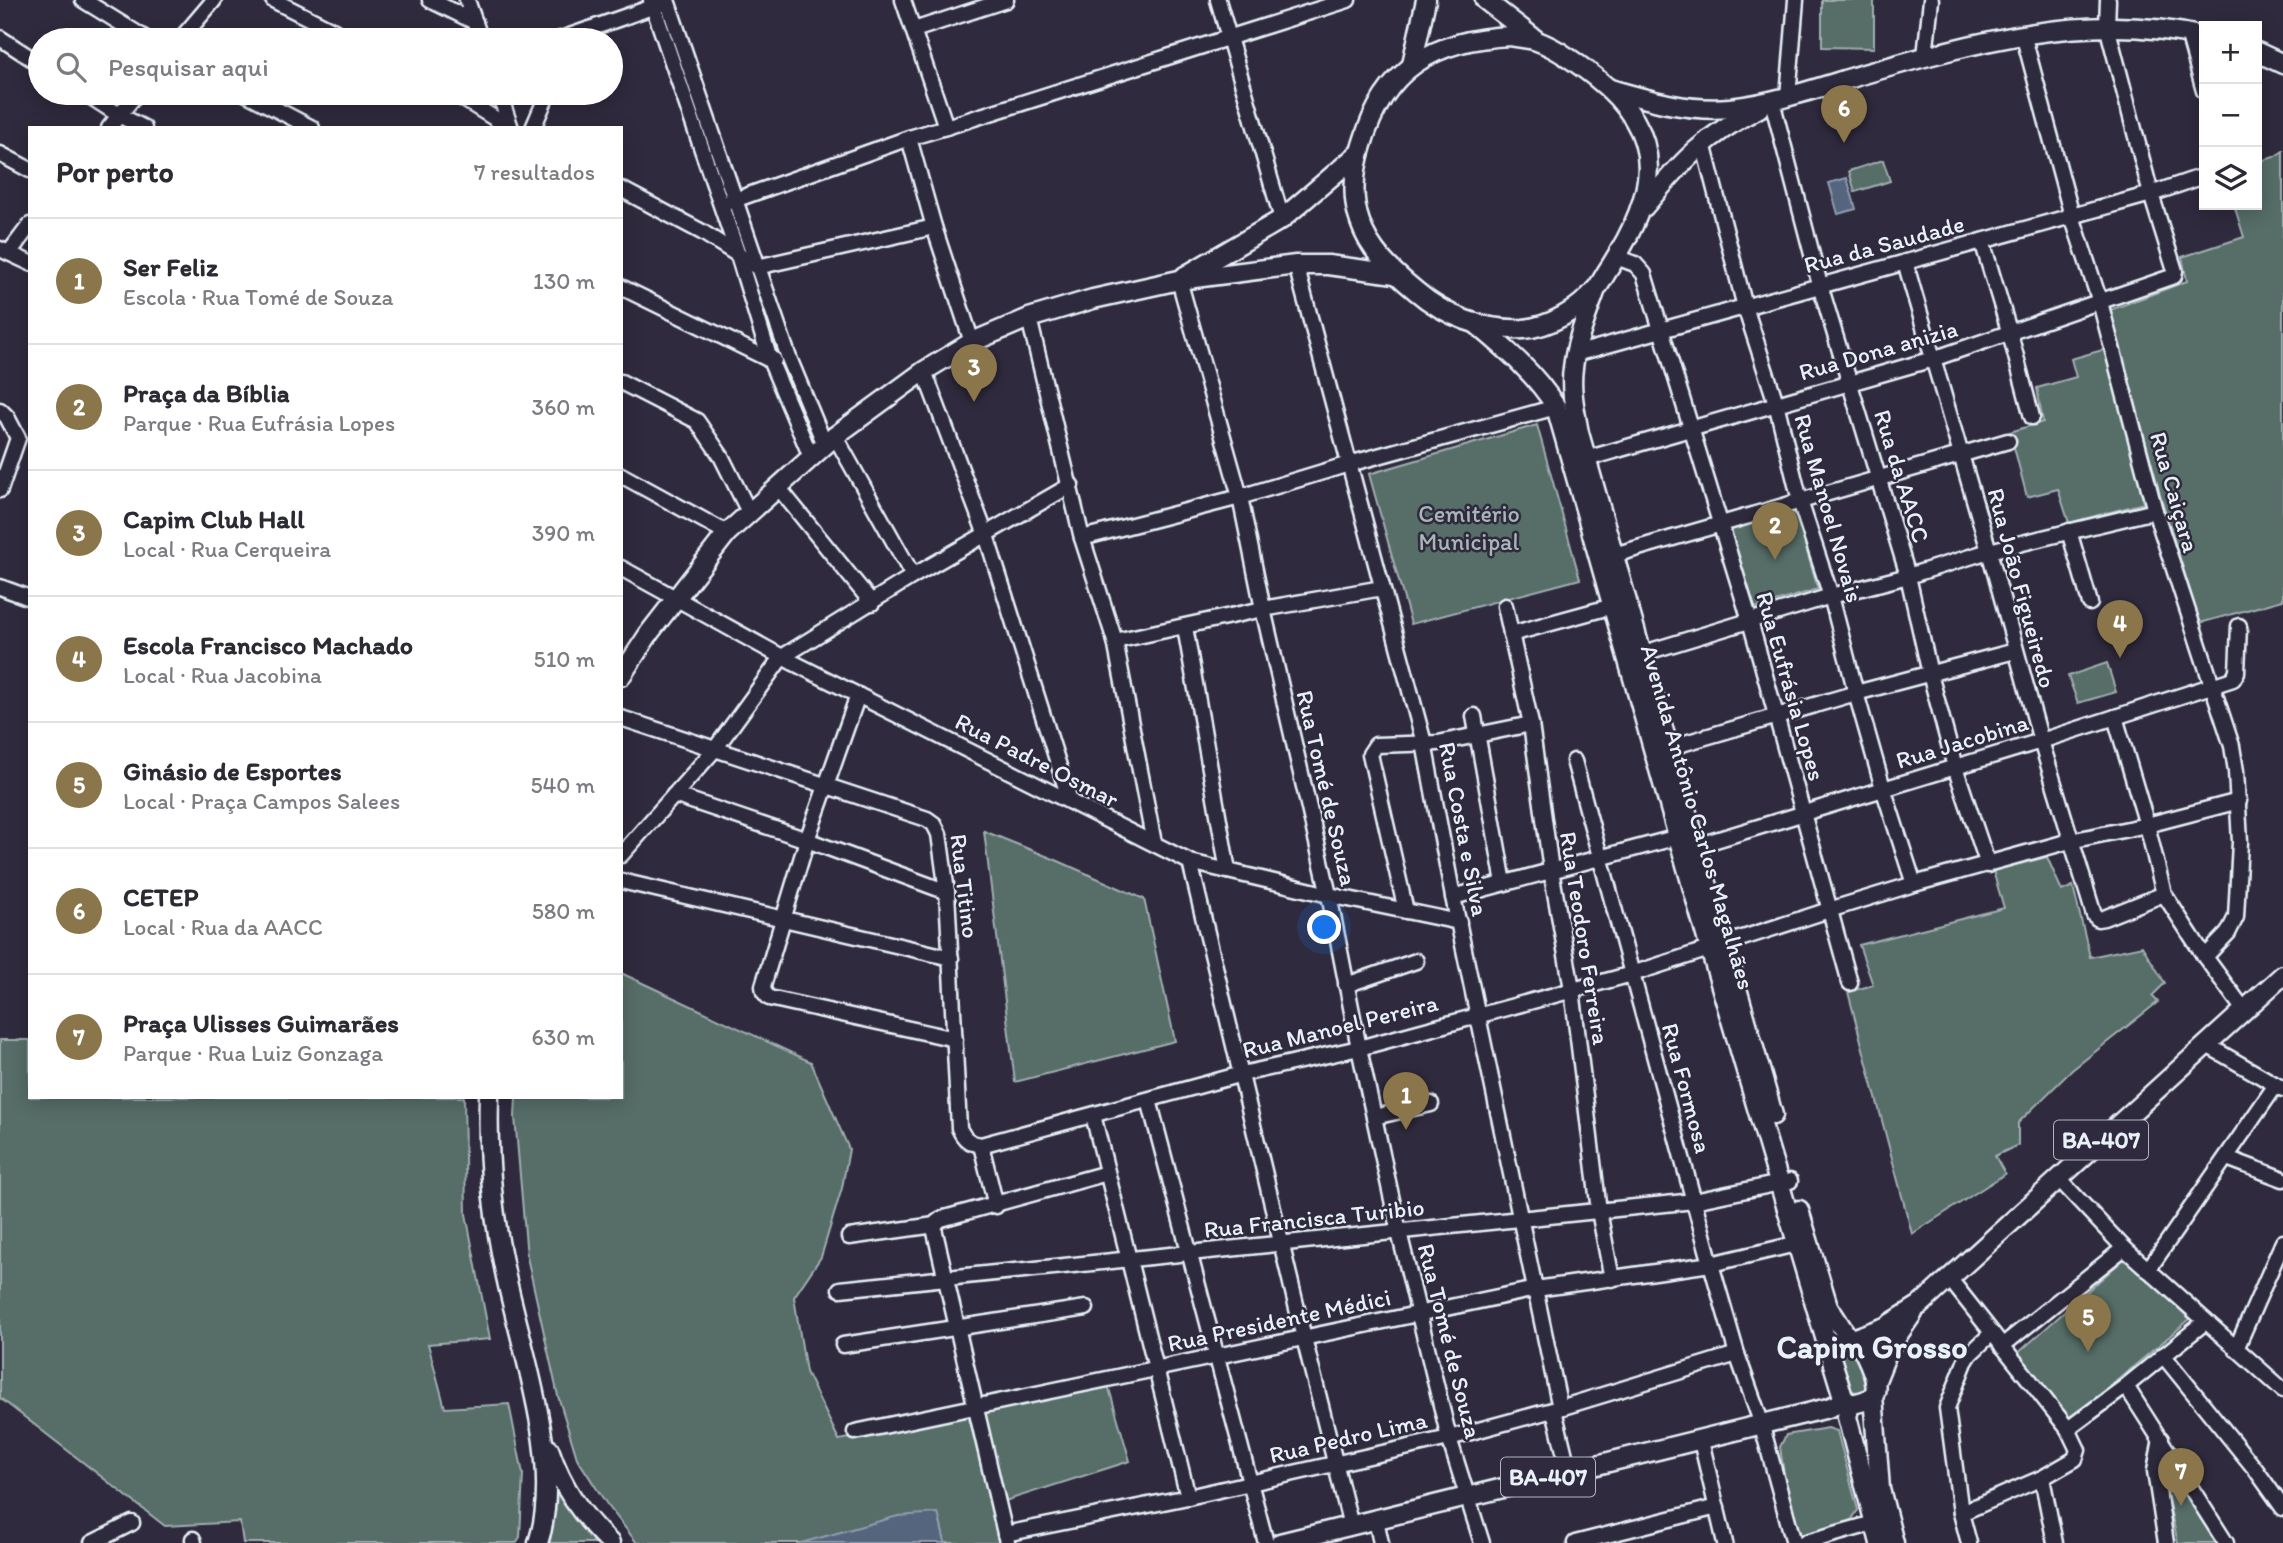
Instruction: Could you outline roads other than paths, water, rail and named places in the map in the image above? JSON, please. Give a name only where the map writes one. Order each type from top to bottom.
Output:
[{"type":"main road","points":[[1412,64],[1426,0]]},
{"type":"main road","points":[[1485,0],[1538,41],[1564,55],[1610,89],[1628,108],[1645,140],[1649,166],[1646,191],[1639,212],[1596,289],[1572,311],[1550,323],[1534,327],[1499,328],[1452,315],[1428,301],[1395,274],[1374,250],[1360,222],[1354,193],[1359,153],[1369,120],[1387,89],[1412,64],[1451,45],[1481,37],[1511,36],[1538,41]]},
{"type":"main road","points":[[1610,89],[1680,107],[1728,108],[1780,99],[1926,56],[2023,34],[2107,26],[2137,26],[2196,35]]},
{"type":"main road","points":[[2262,54],[2283,64]]},
{"type":"main road","points":[[1639,212],[1679,165],[1703,143],[1729,124],[1780,99]]},
{"type":"main road","points":[[1179,279],[1282,219],[1359,153]]},
{"type":"main road","points":[[623,673],[675,597],[727,533],[830,440],[924,371],[972,342],[1029,318],[1093,299],[1179,279],[1296,265],[1328,265],[1395,274]]},
{"type":"main road","name":"Avenida Antônio Carlos Magalhães","points":[[1596,289],[1572,370],[1574,409],[1614,555],[1634,656],[1678,837],[1717,947],[1785,1182],[1828,1306],[1836,1322],[1852,1338],[1868,1362],[1874,1389]]},
{"type":"main road","name":"Avenida Antônio Carlos Magalhães","points":[[1475,323],[1539,382],[1556,407],[1613,606],[1668,748],[1696,846],[1717,947]]},
{"type":"main road","name":"BA-407","points":[[1920,1305],[2283,975]]},
{"type":"main road","points":[[489,1099],[488,1166],[494,1208],[504,1270],[538,1416],[557,1471],[570,1496],[592,1526],[610,1543]]},
{"type":"main road","name":"Avenida Antônio Carlos Magalhães","points":[[1785,1182],[1796,1244],[1846,1405]]},
{"type":"main road","points":[[1829,1351],[1840,1342],[1885,1327],[1920,1305]]},
{"type":"main road","points":[[1894,1543],[1880,1489],[1874,1389],[1889,1348],[1920,1305]]},
{"type":"main road","points":[[1822,1410],[1861,1402],[1874,1389]]},
{"type":"main road","points":[[1822,1410],[1846,1405]]},
{"type":"main road","points":[[1846,1405],[1880,1543]]},
{"type":"main road","name":"BA-407","points":[[1280,1543],[1822,1410]]},
{"type":"main road","points":[[538,1416],[546,1490],[538,1543]]},
{"type":"street","points":[[83,0],[128,28]]},
{"type":"street","points":[[190,28],[214,0]]},
{"type":"street","points":[[273,0],[328,28]]},
{"type":"street","points":[[430,0],[475,22]]},
{"type":"street","points":[[467,0],[477,28]]},
{"type":"street","points":[[592,28],[652,3],[669,0],[789,358],[830,440],[913,576]]},
{"type":"street","points":[[904,0],[946,127]]},
{"type":"street","points":[[914,30],[1006,0]]},
{"type":"street","points":[[1218,0],[1282,219]]},
{"type":"street","points":[[720,205],[909,138],[1348,0]]},
{"type":"street","name":"Rua da AACC","points":[[1796,0],[1780,99],[1820,285],[1908,576],[1930,674],[1955,766],[1988,864]]},
{"type":"street","points":[[1926,56],[1931,0]]},
{"type":"street","points":[[2108,0],[2107,26],[2151,194]]},
{"type":"street","points":[[652,3],[770,360],[811,457]]},
{"type":"street","name":"Rua Caiçara","points":[[2023,34],[2072,216],[2100,302],[2155,511],[2232,746],[2239,801],[2240,842],[2236,917],[2231,928],[2205,957]]},
{"type":"street","points":[[2196,35],[2203,84]]},
{"type":"street","points":[[0,38],[28,56]]},
{"type":"street","points":[[104,105],[141,126]]},
{"type":"street","points":[[111,126],[127,105]]},
{"type":"street","points":[[268,105],[308,126]]},
{"type":"street","points":[[474,105],[508,126]]},
{"type":"street","points":[[503,105],[510,126]]},
{"type":"street","points":[[534,126],[543,105]]},
{"type":"street","points":[[909,138],[934,228],[972,342]]},
{"type":"street","name":"Rua Manoel Novais","points":[[1703,143],[1745,307],[1776,403],[1800,501],[1831,596],[1883,788],[1914,884]]},
{"type":"street","points":[[0,154],[28,169]]},
{"type":"street","name":"Rua da Saudade","points":[[1575,354],[1905,261],[1982,242],[2199,178]]},
{"type":"street","points":[[623,190],[702,232],[757,267],[934,228]]},
{"type":"street","name":"Rua Dona anizia","points":[[1586,459],[1933,359],[2171,278],[2175,271],[2151,194]]},
{"type":"street","points":[[28,227],[5,251],[28,262]]},
{"type":"street","points":[[1982,242],[2032,417]]},
{"type":"street","name":"Rua Eufrásia Lopes","points":[[1616,257],[1635,264],[1641,270],[1661,329],[1750,621],[1774,716],[1804,813],[1850,983]]},
{"type":"street","name":"Rua João Figueiredo","points":[[1905,261],[2041,741],[2094,915],[2098,919],[2104,918],[2164,894]]},
{"type":"street","name":"Rua Costa e Silva","points":[[1296,265],[1424,743],[1477,1015],[1536,1289],[1569,1472]]},
{"type":"street","name":"Rua Tomé de Souza","points":[[1179,279],[1240,497],[1329,895],[1399,1232],[1449,1438],[1482,1543]]},
{"type":"street","points":[[623,288],[770,360],[789,358]]},
{"type":"street","points":[[1029,318],[1082,538],[1115,641],[1154,843]]},
{"type":"street","points":[[924,371],[986,535],[1070,801]]},
{"type":"street","points":[[623,383],[696,421],[721,456],[750,512]]},
{"type":"street","points":[[1082,538],[1240,497],[1556,407]]},
{"type":"street","points":[[0,410],[7,417],[18,438],[0,490]]},
{"type":"street","points":[[1614,555],[2008,441]]},
{"type":"street","points":[[623,476],[727,533]]},
{"type":"street","points":[[623,853],[715,748],[782,657],[913,576],[1071,485]]},
{"type":"street","points":[[778,487],[872,603]]},
{"type":"street","points":[[1634,656],[1989,551],[2155,511]]},
{"type":"street","points":[[2069,531],[2090,603]]},
{"type":"street","name":"Rua Padre Osmar","points":[[623,569],[782,657],[1190,862],[1459,922]]},
{"type":"street","points":[[0,587],[28,597]]},
{"type":"street","points":[[1115,641],[1263,609],[1382,588]]},
{"type":"street","name":"Rua Teodoro Ferreira","points":[[1505,606],[1531,724],[1551,870],[1572,989],[1600,1211],[1612,1279]]},
{"type":"street","points":[[1511,634],[1613,606]]},
{"type":"street","name":"Rua Jacobina","points":[[1696,846],[2041,741],[2233,679],[2237,672],[2239,626]]},
{"type":"street","points":[[1185,627],[1228,871]]},
{"type":"street","points":[[1668,748],[1856,693],[2015,651]]},
{"type":"street","points":[[858,695],[807,840],[763,986],[764,992],[769,998],[955,1039]]},
{"type":"street","points":[[1474,716],[1504,883]]},
{"type":"street","points":[[2115,717],[2164,894],[2244,1010]]},
{"type":"street","name":"Rua Titino","points":[[623,719],[931,821],[939,834],[947,892],[959,1128],[966,1140],[981,1145]]},
{"type":"street","points":[[1406,911],[1370,754],[1376,745],[1438,743],[1531,724]]},
{"type":"street","name":"Rua Formosa","points":[[1574,761],[1711,1264],[1794,1543]]},
{"type":"street","points":[[674,795],[807,840],[947,892]]},
{"type":"street","name":"Rua Manoel Pereira","points":[[981,1145],[1242,1074],[1359,1048],[1633,974],[1914,884],[2070,841],[2147,825],[2239,801]]},
{"type":"street","points":[[1453,897],[1678,837]]},
{"type":"street","points":[[1190,862],[1352,1526]]},
{"type":"street","points":[[623,881],[951,958]]},
{"type":"street","points":[[1346,985],[1416,961]]},
{"type":"street","points":[[2148,1270],[2280,1087],[2206,1044]]},
{"type":"street","points":[[1149,1100],[1266,1543]]},
{"type":"street","points":[[1374,1117],[1431,1104]]},
{"type":"street","points":[[1093,1115],[1188,1497]]},
{"type":"street","points":[[981,1145],[996,1206]]},
{"type":"street","points":[[2227,1158],[2283,1179]]},
{"type":"street","points":[[849,1237],[938,1222],[1107,1173]]},
{"type":"street","points":[[2059,1179],[2124,1248],[2283,1390]]},
{"type":"street","name":"Rua Francisca Turibio","points":[[840,1289],[1694,1201],[1785,1182]]},
{"type":"street","points":[[938,1222],[956,1328],[1007,1538]]},
{"type":"street","points":[[2236,1349],[2283,1242]]},
{"type":"street","name":"Rua Presidente Médici","points":[[855,1432],[1536,1289],[1711,1264],[1796,1244]]},
{"type":"street","points":[[2002,1346],[2124,1248]]},
{"type":"street","points":[[1948,1278],[2068,1429],[2078,1450],[2075,1459],[2042,1478],[1961,1513]]},
{"type":"street","points":[[843,1345],[1086,1308]]},
{"type":"street","points":[[2068,1429],[2205,1322]]},
{"type":"street","points":[[1969,1543],[1961,1513],[1947,1408],[1965,1362],[1992,1333]]},
{"type":"street","name":"Rua Pedro Lima","points":[[1007,1538],[1449,1438],[1557,1409],[1737,1354]]},
{"type":"street","points":[[2164,1355],[2283,1508]]},
{"type":"street","points":[[2126,1386],[2226,1543]]},
{"type":"street","points":[[2161,1439],[2155,1471],[2166,1543]]},
{"type":"street","points":[[1701,1441],[1725,1543]]},
{"type":"street","points":[[2042,1478],[2055,1543]]},
{"type":"street","points":[[1575,1543],[1596,1541],[1717,1507]]},
{"type":"street","points":[[1376,1520],[1381,1543]]},
{"type":"street","points":[[92,1543],[132,1523]]},
{"type":"street","points":[[1803,1543],[1874,1523]]},
{"type":"water","points":[[1847,178],[1856,209],[1838,214],[1829,183]]},
{"type":"water","points":[[938,1513],[945,1543],[801,1543],[898,1516]]},
{"type":"place","name":"CETEP","points":[[1844,143]]},
{"type":"place","name":"Capim Club Hall","points":[[974,402]]},
{"type":"place","name":"Praça da Bíblia","points":[[1775,560]]},
{"type":"place","name":"Escola Francisco Machado","points":[[2120,658]]},
{"type":"place","name":"Ser Feliz","points":[[1406,1130]]},
{"type":"place","name":"Ginásio de Esportes","points":[[2088,1352]]},
{"type":"place","name":"Praça Ulisses Guimarães","points":[[2181,1506]]},
{"type":"district","name":"Capim Grosso","points":[[1872,1347]]},
{"type":"park label","name":"Cemitério Municipal","points":[[1469,527]]}]
